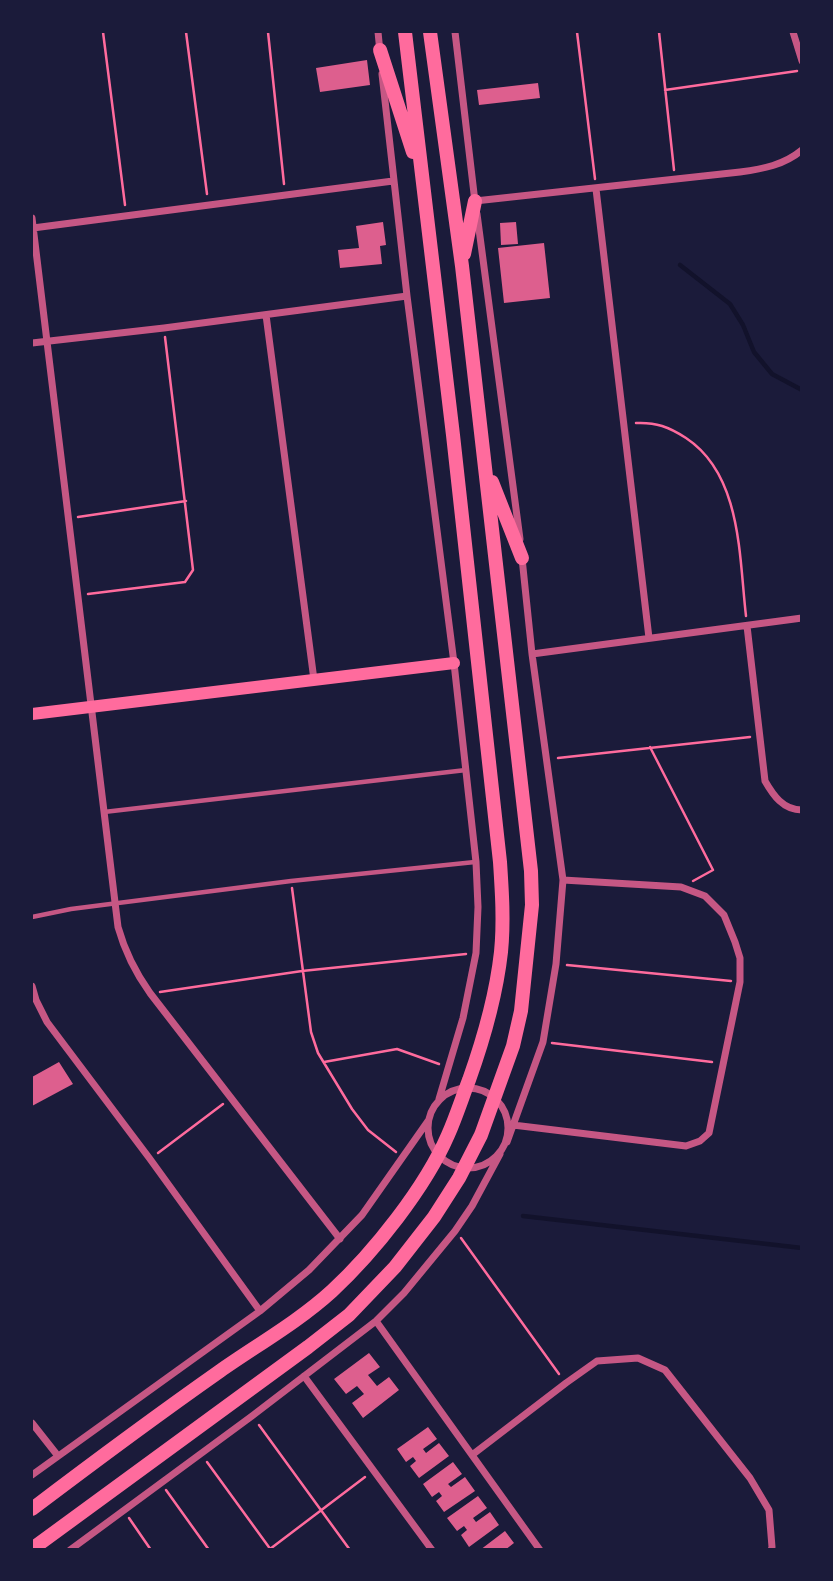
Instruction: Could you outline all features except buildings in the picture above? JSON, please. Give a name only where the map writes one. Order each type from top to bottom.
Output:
[{"type":"highway","points":[[32,1509],[282,1329],[331,1291],[373,1248],[408,1204],[429,1172],[448,1135],[482,1044],[493,1005],[501,951],[503,902],[500,862],[405,32]]},
{"type":"highway","points":[[32,1549],[308,1347],[349,1315],[396,1267],[434,1217],[459,1178],[481,1135],[513,1046],[521,1011],[532,905],[531,871],[462,266],[430,32]]},
{"type":"highway","points":[[380,50],[423,184]]},
{"type":"highway","points":[[462,266],[475,201]]},
{"type":"highway","points":[[485,466],[523,558]]},
{"type":"main road","points":[[32,714],[454,663]]},
{"type":"street","points":[[32,1475],[260,1311],[340,1240],[362,1215],[428,1121],[439,1100],[463,1018],[476,953],[476,862],[454,663],[393,181],[378,32]]},
{"type":"street","points":[[70,1549],[376,1321],[404,1293],[472,1206],[507,1142],[543,1042],[556,964],[563,880],[532,654],[523,558],[455,32]]},
{"type":"street","points":[[793,32],[802,61]]},
{"type":"street","points":[[475,201],[760,169],[793,158],[802,150]]},
{"type":"street","points":[[33,228],[393,181]]},
{"type":"street","points":[[596,189],[649,638]]},
{"type":"street","points":[[32,218],[114,903],[125,951],[150,993],[340,1240]]},
{"type":"street","points":[[32,343],[266,316],[407,296]]},
{"type":"street","points":[[266,316],[314,680]]},
{"type":"street","points":[[532,654],[802,618]]},
{"type":"street","points":[[747,626],[765,781],[775,799],[793,810],[802,810]]},
{"type":"street","points":[[513,1125],[687,1146],[700,1141],[709,1133],[740,982],[740,958],[724,915],[705,896],[681,887],[563,880]]},
{"type":"street","points":[[32,986],[47,1022],[260,1311]]},
{"type":"street","points":[[439,1100],[450,1091],[463,1087],[477,1088],[490,1094],[500,1103],[506,1115],[509,1128],[507,1142]]},
{"type":"street","points":[[428,1121],[431,1144],[438,1155],[457,1167],[481,1167],[500,1154]]},
{"type":"street","points":[[376,1321],[540,1549]]},
{"type":"street","points":[[472,1455],[597,1361],[638,1358],[665,1370],[750,1478],[769,1510],[772,1548]]},
{"type":"street","points":[[304,1376],[432,1549]]},
{"type":"street","points":[[32,1423],[58,1456]]},
{"type":"lane","points":[[104,812],[467,770]]},
{"type":"lane","points":[[32,917],[114,903],[291,881],[476,862]]},
{"type":"path","points":[[103,32],[126,215]]},
{"type":"path","points":[[186,32],[208,205]]},
{"type":"path","points":[[268,32],[285,194]]},
{"type":"path","points":[[576,32],[596,189]]},
{"type":"path","points":[[659,32],[675,180]]},
{"type":"path","points":[[665,90],[802,70]]},
{"type":"path","points":[[77,596],[185,582],[193,570],[164,328]]},
{"type":"path","points":[[624,424],[650,422],[673,430],[694,444],[712,463],[726,488],[735,517],[747,626]]},
{"type":"path","points":[[68,518],[186,501]]},
{"type":"path","points":[[547,759],[760,736]]},
{"type":"path","points":[[650,747],[713,870],[681,887]]},
{"type":"path","points":[[291,881],[311,1032],[318,1053],[368,1130],[403,1158]]},
{"type":"path","points":[[150,993],[302,971],[476,953]]},
{"type":"path","points":[[556,964],[740,982]]},
{"type":"path","points":[[543,1042],[723,1063]]},
{"type":"path","points":[[324,1062],[397,1049],[449,1067]]},
{"type":"path","points":[[150,1159],[231,1098]]},
{"type":"path","points":[[455,1231],[566,1382]]},
{"type":"path","points":[[252,1416],[350,1549]]},
{"type":"path","points":[[201,1453],[270,1549],[374,1470]]},
{"type":"path","points":[[161,1482],[209,1549]]},
{"type":"path","points":[[123,1510],[151,1549]]},
{"type":"waterway","points":[[680,265],[730,304],[743,325],[754,352],[772,374],[802,390]]},
{"type":"waterway","points":[[523,1216],[802,1248]]}]
